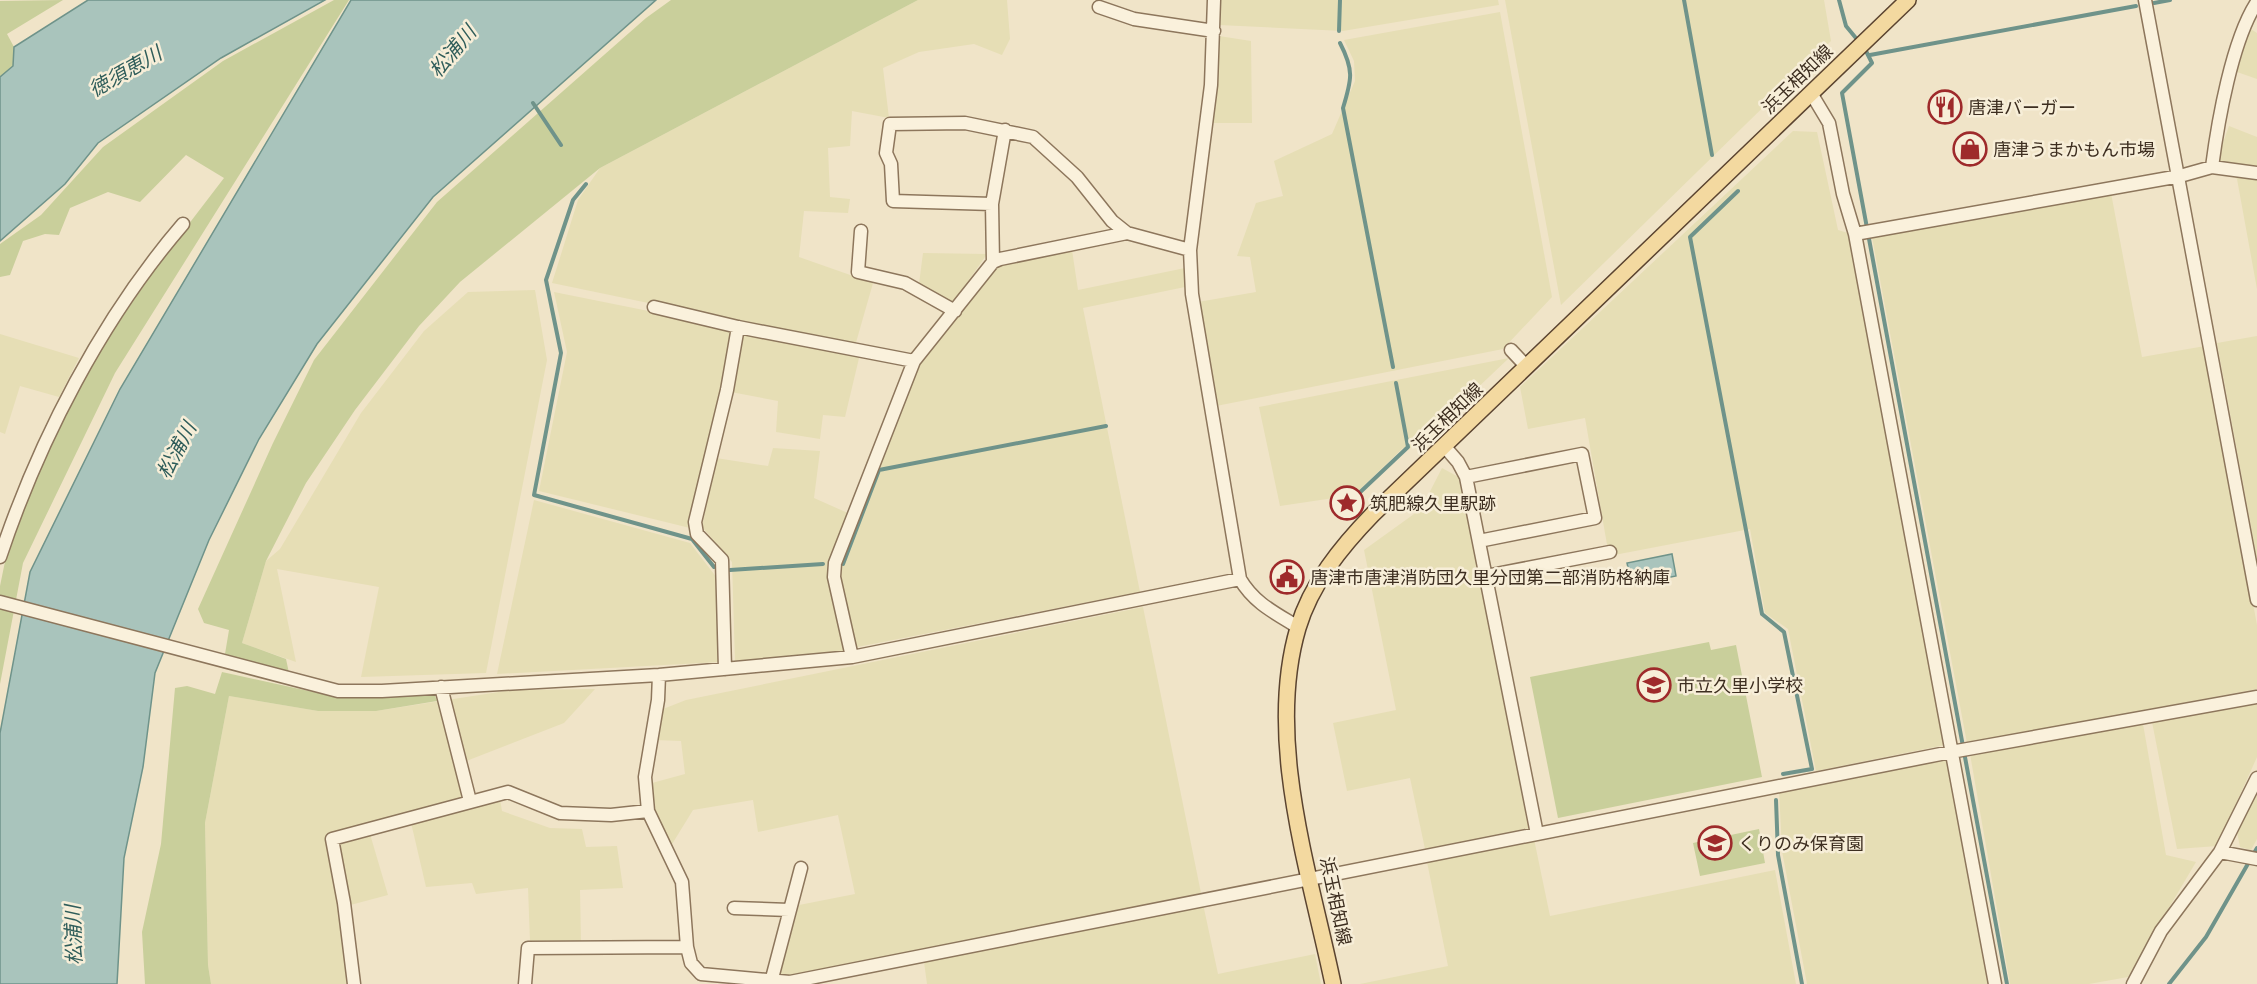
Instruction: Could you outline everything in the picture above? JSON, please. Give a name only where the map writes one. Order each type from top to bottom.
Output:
[{"type":"main road","name":"浜玉相知線","points":[[1333,984],[1286,742],[1287,682],[1298,627],[1318,583],[1342,546],[1526,366],[1908,0]]},
{"type":"street","points":[[1214,0],[1211,86],[1190,250],[1192,294],[1240,579],[1247,592],[1260,603],[1298,627]]},
{"type":"street","points":[[2145,0],[2180,176],[2257,600]]},
{"type":"street","points":[[2212,167],[2216,137],[2237,49],[2248,16],[2257,3]]},
{"type":"street","points":[[1099,7],[1134,18],[1214,31]]},
{"type":"street","points":[[1811,93],[1829,123],[1843,194],[1857,233],[1959,751],[1995,984]]},
{"type":"street","points":[[992,204],[893,201],[891,164],[886,153],[890,124],[965,123],[1033,137],[1077,177],[1112,221],[1127,233],[1190,250]]},
{"type":"street","points":[[852,657],[834,578],[835,563],[915,361],[993,262],[992,204],[1005,130]]},
{"type":"street","points":[[1857,233],[2180,176],[2212,167],[2257,173]]},
{"type":"street","points":[[0,557],[41,448],[96,349],[155,256],[183,224]]},
{"type":"street","points":[[861,231],[858,272],[905,283],[955,310]]},
{"type":"street","points":[[993,262],[1127,233]]},
{"type":"street","points":[[654,307],[738,327],[915,361]]},
{"type":"street","points":[[725,669],[722,560],[698,534],[695,522],[727,390],[738,327]]},
{"type":"street","points":[[1511,350],[1526,366]]},
{"type":"street","points":[[1445,447],[1458,462],[1466,477],[1537,834]]},
{"type":"street","points":[[1466,477],[1582,454],[1595,518],[1479,541]]},
{"type":"street","points":[[1486,576],[1610,552]]},
{"type":"street","points":[[0,602],[338,691],[659,675],[852,657],[1240,579]]},
{"type":"street","points":[[659,675],[658,700],[645,777],[648,811],[682,882],[687,947],[692,963],[701,974],[771,982],[789,982],[1959,751],[2257,697]]},
{"type":"street","points":[[441,687],[470,801]]},
{"type":"street","points":[[2133,984],[2161,932],[2220,852],[2257,778]]},
{"type":"street","points":[[354,984],[333,839],[508,792],[560,813],[611,815],[648,811]]},
{"type":"street","points":[[2220,852],[2251,858]]},
{"type":"street","points":[[771,982],[801,868]]},
{"type":"street","points":[[734,908],[789,910]]},
{"type":"street","points":[[525,984],[528,948],[687,947]]},
{"type":"shaded area","points":[[918,0],[1007,0],[1010,39],[1002,55],[974,44],[919,52],[883,68],[889,118],[852,111],[850,146],[828,148],[830,197],[850,199],[848,213],[804,211],[799,257],[873,283],[855,346],[552,283],[578,200],[600,168]]},
{"type":"shaded area","points":[[1219,0],[1498,0],[1499,5],[1343,31],[1219,25]]},
{"type":"shaded area","points":[[1505,0],[1824,0],[1831,41],[1561,305]]},
{"type":"shaded area","points":[[1500,12],[1552,297],[1503,349],[1216,406],[1198,302],[1256,292],[1250,257],[1237,256],[1256,203],[1283,196],[1274,161],[1332,134],[1355,81],[1354,61],[1344,40]]},
{"type":"shaded area","points":[[2249,28],[2257,33],[2257,79],[2237,72]]},
{"type":"shaded area","points":[[1219,36],[1251,41],[1252,123],[1211,123]]},
{"type":"shaded area","points":[[2229,126],[2257,137],[2257,289],[2237,179],[2216,162]]},
{"type":"shaded area","points":[[1793,131],[1817,132],[1838,230],[1848,233],[1945,745],[1816,771],[1788,629],[1765,613],[1750,529],[1609,556],[1585,418],[1528,429],[1520,387]]},
{"type":"shaded area","points":[[2111,193],[2142,357],[2205,346],[2257,625],[2257,689],[1967,743],[1872,237]]},
{"type":"shaded area","points":[[1072,250],[1078,290],[1185,268],[1185,287],[1083,308],[1140,592],[857,647],[839,570],[920,363],[998,265]]},
{"type":"shaded area","points":[[923,253],[987,254],[953,303],[919,284]]},
{"type":"shaded area","points":[[535,290],[547,360],[486,673],[361,677],[379,587],[277,569],[296,662],[242,643],[266,561],[280,549],[361,413],[424,331],[468,292]]},
{"type":"shaded area","points":[[554,292],[733,328],[724,393],[690,528],[539,491],[567,352]]},
{"type":"shaded area","points":[[741,331],[860,354],[845,417],[823,415],[820,439],[776,432],[778,401],[731,392]]},
{"type":"shaded area","points":[[0,334],[79,358],[59,397],[20,386],[5,434],[0,432]]},
{"type":"shaded area","points":[[2257,336],[2257,559],[2217,343]]},
{"type":"shaded area","points":[[1509,358],[1414,448],[1403,448],[1354,495],[1280,506],[1259,407]]},
{"type":"shaded area","points":[[773,448],[820,451],[814,498],[850,514],[829,562],[845,652],[735,662],[732,562],[702,527],[716,458],[768,466]]},
{"type":"shaded area","points":[[1442,468],[1464,480],[1531,828],[1425,849],[1410,778],[1347,791],[1333,723],[1396,710],[1364,550],[1421,509]]},
{"type":"shaded area","points":[[534,500],[690,543],[717,578],[720,662],[497,674]]},
{"type":"shaded area","points":[[1143,607],[1201,893],[778,980],[799,905],[855,894],[838,815],[758,832],[753,800],[693,810],[669,849],[655,809],[652,783],[685,774],[681,741],[655,740],[663,709],[686,700]]},
{"type":"shaded area","points":[[595,689],[564,723],[456,765],[465,807],[500,799],[502,811],[550,828],[582,829],[586,847],[617,846],[623,888],[580,890],[581,943],[530,941],[528,888],[476,894],[472,883],[426,887],[409,814],[367,824],[388,895],[339,908],[347,984],[211,984],[208,965],[205,823],[229,696],[318,711],[376,711],[512,690]]},
{"type":"shaded area","points":[[2257,701],[2257,757],[2217,846],[2177,849],[2152,722]]},
{"type":"shaded area","points":[[2143,724],[2166,855],[2196,862],[2128,977],[2089,984],[2010,984],[1970,754]]},
{"type":"shaded area","points":[[1948,758],[1990,984],[1807,984],[1782,851],[1779,789]]},
{"type":"shaded area","points":[[2257,791],[2257,839],[2251,850],[2240,847],[2237,832]]},
{"type":"shaded area","points":[[1534,839],[1550,916],[1775,870],[1796,984],[1360,984],[1448,966],[1427,862]]},
{"type":"shaded area","points":[[1203,904],[1218,974],[1315,954],[1321,984],[927,984],[924,962]]},
{"type":"green space","points":[[63,0],[7,34],[14,47],[13,66],[0,77],[0,1]]},
{"type":"green space","points":[[334,0],[349,0],[115,373],[23,563],[0,684],[0,586],[8,547],[44,449],[93,360],[162,259],[224,178],[186,155],[140,202],[108,192],[70,208],[59,235],[45,234],[23,241],[10,275],[0,277],[0,244],[41,215],[103,147],[223,61]]},
{"type":"green space","points":[[671,0],[918,0],[600,168],[460,282],[419,326],[355,410],[306,483],[266,561],[242,643],[286,659],[289,673],[225,654],[229,630],[204,623],[198,609],[273,443],[314,360],[437,202],[646,18]]},
{"type":"green space","points":[[1709,642],[1711,650],[1736,645],[1762,777],[1558,818],[1530,677]]},
{"type":"green space","points":[[222,672],[336,697],[379,698],[434,693],[437,701],[376,711],[318,711],[229,696],[205,823],[208,965],[211,984],[145,984],[142,932],[161,844],[175,688],[187,686],[215,694]]},
{"type":"green space","points":[[1759,829],[1765,863],[1700,876],[1693,843]]},
{"type":"water","name":"徳須恵川","points":[[88,0],[325,0],[221,58],[98,143],[65,184],[0,241],[0,77],[13,66],[14,47]]},
{"type":"water","name":"松浦川","points":[[351,0],[656,0],[433,197],[317,344],[259,439],[209,540],[155,673],[143,767],[124,858],[117,984],[0,984],[0,733],[30,572],[120,389]]},
{"type":"water","points":[[1672,554],[1676,576],[1632,585],[1627,563]]},
{"type":"waterway","points":[[1339,31],[1340,0]]},
{"type":"waterway","points":[[1684,0],[1712,155]]},
{"type":"waterway","points":[[1839,0],[1846,26],[1860,43]]},
{"type":"waterway","points":[[2154,3],[2170,0]]},
{"type":"waterway","points":[[1870,55],[2136,6]]},
{"type":"waterway","points":[[1340,43],[1348,60],[1350,75],[1343,108],[1393,367]]},
{"type":"waterway","points":[[1865,49],[1872,63],[1842,93],[2007,984]]},
{"type":"waterway","points":[[533,103],[561,145]]},
{"type":"waterway","points":[[586,184],[573,200],[546,280],[561,353],[534,495],[692,539],[714,567]]},
{"type":"waterway","points":[[1738,191],[1690,237],[1762,614],[1784,632],[1812,769],[1783,774]]},
{"type":"waterway","points":[[1355,497],[1408,447],[1396,383]]},
{"type":"waterway","points":[[843,564],[879,470],[1106,426]]},
{"type":"waterway","points":[[730,570],[823,564]]},
{"type":"waterway","points":[[1776,800],[1778,855],[1802,984]]},
{"type":"waterway","points":[[2169,984],[2206,937],[2257,848]]},
{"type":"place","name":"唐津バーガー","points":[[1945,107]]},
{"type":"place","name":"唐津うまかもん市場","points":[[1970,149]]},
{"type":"place","name":"筑肥線久里駅跡","points":[[1347,503]]},
{"type":"place","name":"唐津市唐津消防団久里分団第二部消防格納庫","points":[[1287,577]]},
{"type":"place","name":"市立久里小学校","points":[[1654,685]]},
{"type":"place","name":"くりのみ保育園","points":[[1715,843]]}]
